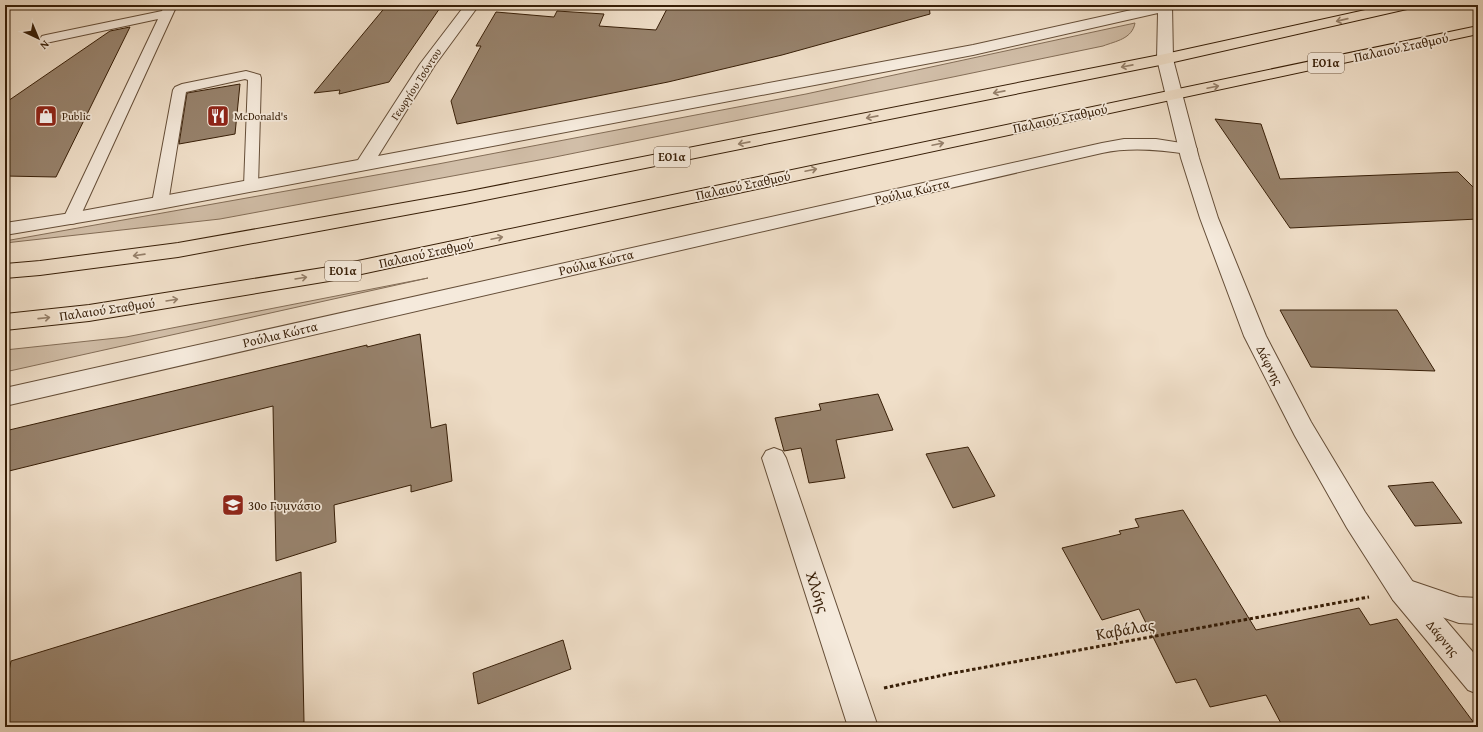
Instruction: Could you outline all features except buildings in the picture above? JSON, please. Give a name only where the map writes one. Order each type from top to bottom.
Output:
[{"type":"highway","name":"ΕΟ1α","points":[[5,271],[40,268],[178,250],[488,194],[1165,59],[1408,5]]},
{"type":"highway","name":"Παλαιού Σταθμού","points":[[5,322],[89,313],[329,274],[1478,30]]},
{"type":"street","name":"Γεωργίου Τσόντου","points":[[364,165],[428,64],[472,5]]},
{"type":"street","points":[[5,228],[71,219],[160,203],[973,50],[1165,6]]},
{"type":"street","name":"Δάφνης","points":[[1165,6],[1165,59],[1188,149],[1209,218],[1255,336],[1303,429],[1356,520],[1403,591],[1478,680]]},
{"type":"street","name":"Ρούλια Κώττα","points":[[5,397],[1118,144],[1139,143],[1188,149]]},
{"type":"street","name":"Χλόης","points":[[774,458],[863,727]]},
{"type":"street","points":[[1403,591],[1458,610],[1478,611]]},
{"type":"lane","points":[[46,39],[169,10]]},
{"type":"lane","points":[[71,219],[169,10]]},
{"type":"lane","points":[[160,203],[180,90],[187,87],[246,76],[255,78],[251,186]]},
{"type":"path","name":"Καβάλας","points":[[852,694],[948,674],[1403,591]]},
{"type":"shaded area","points":[[1135,23],[1131,33],[1123,39],[1103,46],[550,158],[220,219],[5,243],[5,241],[438,164],[806,94]]},
{"type":"shaded area","points":[[428,278],[5,372],[5,350],[126,337]]},
{"type":"place","name":"Public","points":[[46,116]]},
{"type":"place","name":"McDonald's","points":[[218,116]]},
{"type":"place","name":"30ο Γυμνάσιο","points":[[233,505]]}]
